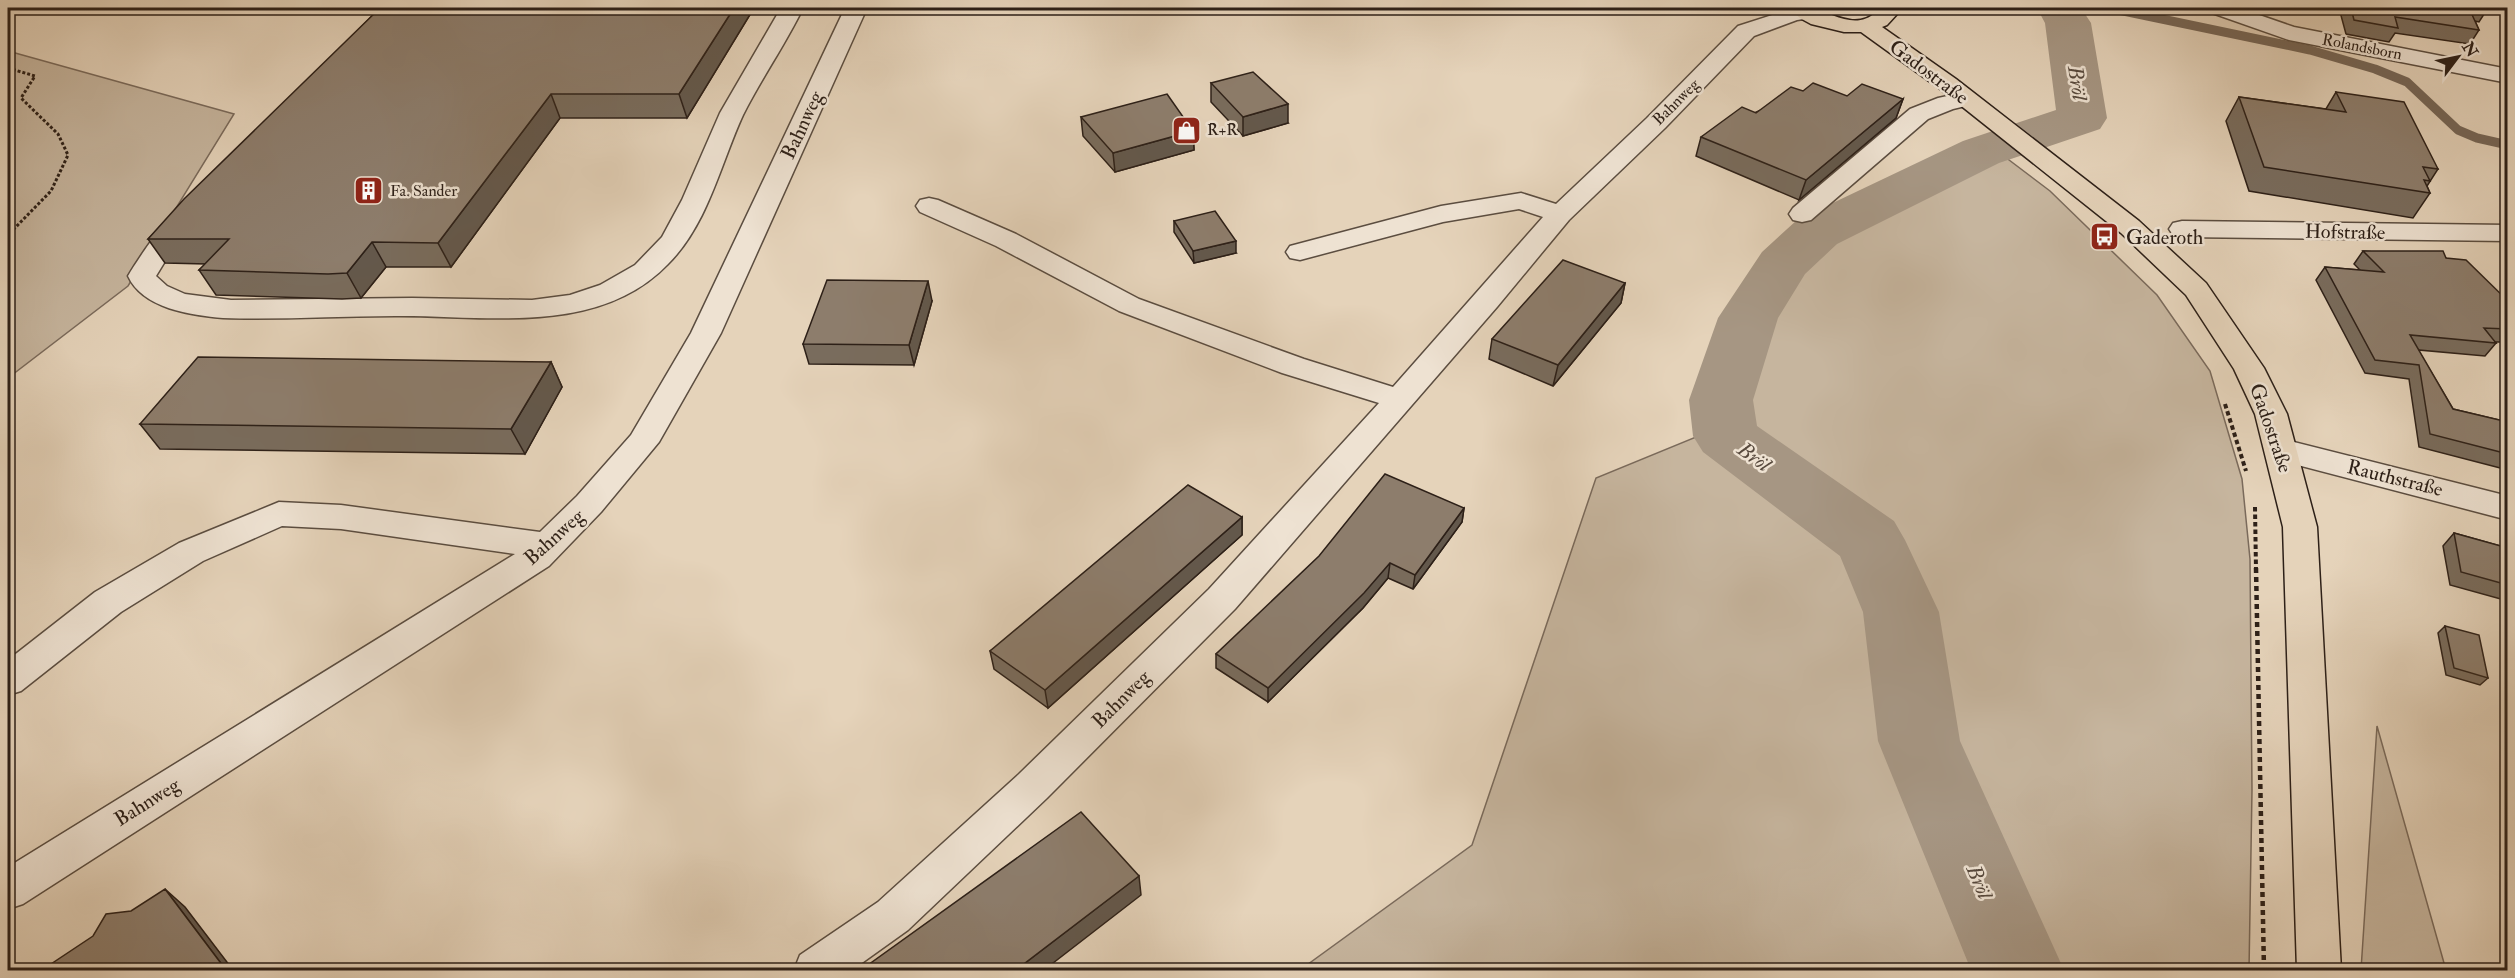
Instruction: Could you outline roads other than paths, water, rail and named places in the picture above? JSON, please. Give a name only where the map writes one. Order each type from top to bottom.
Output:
[{"type":"main road","name":"Gadostraße","points":[[1864,25],[1884,18],[1887,13],[1886,8]]},
{"type":"main road","points":[[1802,10],[1832,23],[1864,25]]},
{"type":"main road","name":"Gadostraße","points":[[1864,25],[2032,149],[2130,227],[2196,289],[2249,368],[2271,414],[2300,527],[2319,970]]},
{"type":"street","points":[[204,200],[160,248],[142,276],[143,282],[153,290],[197,306],[342,310],[414,307],[517,309],[571,304],[626,284],[660,259],[672,242],[713,164],[730,117],[792,8]]},
{"type":"street","name":"Bahnweg","points":[[8,890],[537,557],[589,504],[644,442],[706,333],[856,8]]},
{"type":"street","name":"Rolandsborn","points":[[2220,8],[2289,33],[2508,76]]},
{"type":"street","name":"Bahnweg","points":[[816,970],[893,916],[1039,780],[1222,599],[1487,301],[1560,214],[1656,123],[1746,32],[1802,10]]},
{"type":"street","points":[[1802,214],[1919,114],[1946,103],[1975,106]]},
{"type":"street","points":[[1300,252],[1441,214],[1521,201],[1560,214]]},
{"type":"street","points":[[929,206],[1006,240],[1129,305],[1293,366],[1399,399]]},
{"type":"street","name":"Hofstraße","points":[[2182,229],[2508,233]]},
{"type":"street","name":"Rauthstraße","points":[[2282,450],[2508,508]]},
{"type":"street","points":[[8,680],[108,602],[191,552],[279,514],[341,517],[548,546]]},
{"type":"waterway","name":"Bröl","points":[[2017,970],[1919,741],[1901,612],[1869,540],[1726,436],[1721,400],[1748,318],[1782,264],[1817,232],[1981,152],[2082,118],[2068,23],[2059,8]]},
{"type":"waterway","points":[[2109,8],[2310,50],[2375,69],[2407,82],[2458,130],[2477,138],[2508,145]]},
{"type":"place","name":"R+R","points":[[1186,130]]},
{"type":"place","name":"Fa. Sander","points":[[369,191]]},
{"type":"place","name":"Gaderoth","points":[[2105,237]]}]
